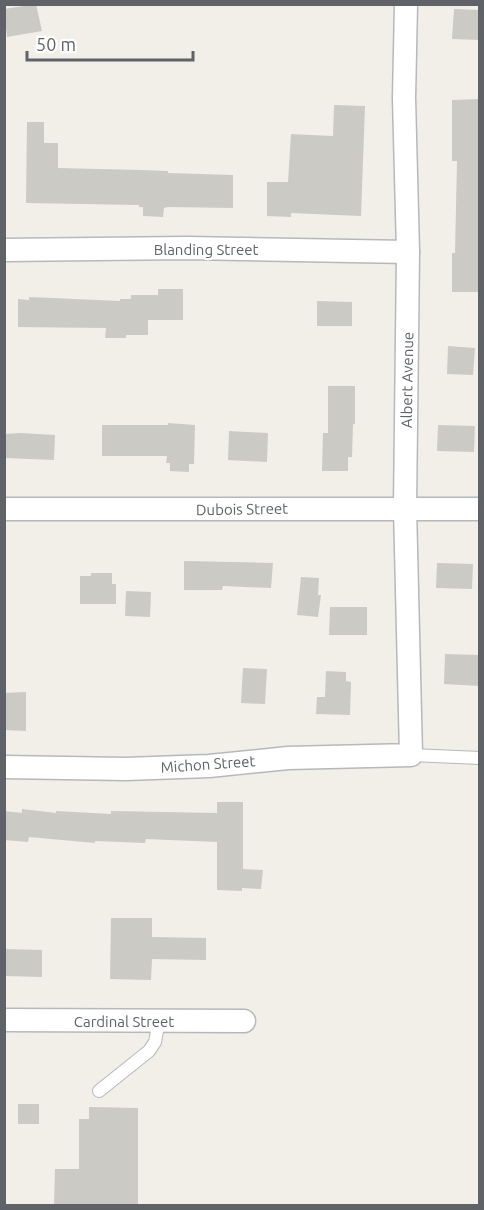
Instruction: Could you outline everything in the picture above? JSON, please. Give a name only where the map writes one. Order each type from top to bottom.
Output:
[{"type":"street","name":"Albert Avenue","points":[[406,4],[404,98],[408,252],[405,508],[411,755]]},
{"type":"street","name":"Blanding Street","points":[[4,250],[80,251],[188,248],[408,252]]},
{"type":"street","name":"Dubois Street","points":[[4,509],[480,509]]},
{"type":"street","name":"Michon Street","points":[[4,767],[126,769],[209,766],[288,758],[411,755]]},
{"type":"street","name":"Cardinal Street","points":[[4,1020],[244,1021]]},
{"type":"lane","points":[[411,755],[480,758]]},
{"type":"lane","points":[[99,1091],[149,1051],[155,1042],[159,1021]]},
{"type":"building","points":[[36,4],[42,31],[7,37],[4,9]]},
{"type":"building","points":[[454,9],[480,10],[480,40],[452,39]]},
{"type":"building","points":[[480,99],[478,292],[452,292],[457,161],[452,161],[452,100]]},
{"type":"building","points":[[334,105],[365,106],[361,216],[291,213],[291,217],[267,216],[267,182],[288,182],[291,134],[333,136]]},
{"type":"building","points":[[27,122],[44,122],[44,143],[58,143],[58,168],[233,175],[233,208],[168,207],[164,208],[163,217],[143,216],[143,207],[139,205],[26,203]]},
{"type":"building","points":[[158,289],[183,289],[183,320],[148,320],[148,335],[105,338],[106,328],[18,327],[18,299],[29,300],[29,297],[120,301],[120,299],[131,299],[131,295],[158,295]]},
{"type":"building","points":[[317,301],[352,302],[352,326],[317,326]]},
{"type":"building","points":[[448,346],[475,348],[473,375],[447,374]]},
{"type":"building","points":[[328,386],[355,386],[355,424],[353,424],[352,457],[348,457],[348,471],[322,471],[323,433],[328,433]]},
{"type":"building","points":[[168,423],[195,425],[194,464],[189,464],[189,472],[170,471],[170,463],[166,463],[167,456],[102,456],[102,425],[168,425]]},
{"type":"building","points":[[438,425],[475,426],[474,452],[437,451]]},
{"type":"building","points":[[229,431],[268,433],[267,462],[228,460]]},
{"type":"building","points":[[4,434],[55,435],[54,460],[4,458]]},
{"type":"building","points":[[184,561],[273,563],[271,588],[223,586],[222,590],[184,590]]},
{"type":"building","points":[[437,563],[473,564],[472,589],[436,588]]},
{"type":"building","points":[[91,573],[112,573],[112,584],[116,584],[116,604],[80,604],[80,576],[91,576]]},
{"type":"building","points":[[301,577],[319,578],[318,595],[321,595],[318,617],[297,615]]},
{"type":"building","points":[[126,591],[151,592],[150,617],[125,616]]},
{"type":"building","points":[[330,607],[367,607],[367,635],[329,635]]},
{"type":"building","points":[[445,654],[480,655],[480,686],[444,684]]},
{"type":"building","points":[[243,668],[267,669],[265,704],[241,703]]},
{"type":"building","points":[[326,671],[346,672],[346,681],[351,682],[350,715],[316,714],[317,697],[325,697]]},
{"type":"building","points":[[26,692],[26,731],[4,730],[4,693]]},
{"type":"building","points":[[217,802],[243,802],[243,869],[263,870],[261,889],[217,890],[217,842],[146,839],[145,843],[95,841],[95,843],[29,837],[28,842],[4,840],[4,811],[22,813],[22,809],[56,813],[56,811],[111,814],[111,811],[217,813]]},
{"type":"building","points":[[111,918],[152,918],[152,937],[206,938],[206,960],[152,959],[151,980],[110,979]]},
{"type":"building","points":[[4,949],[42,950],[42,977],[4,976]]},
{"type":"building","points":[[18,1104],[39,1104],[39,1124],[18,1124]]},
{"type":"building","points":[[89,1107],[138,1108],[138,1206],[54,1206],[55,1169],[79,1169],[79,1119],[89,1119]]}]
